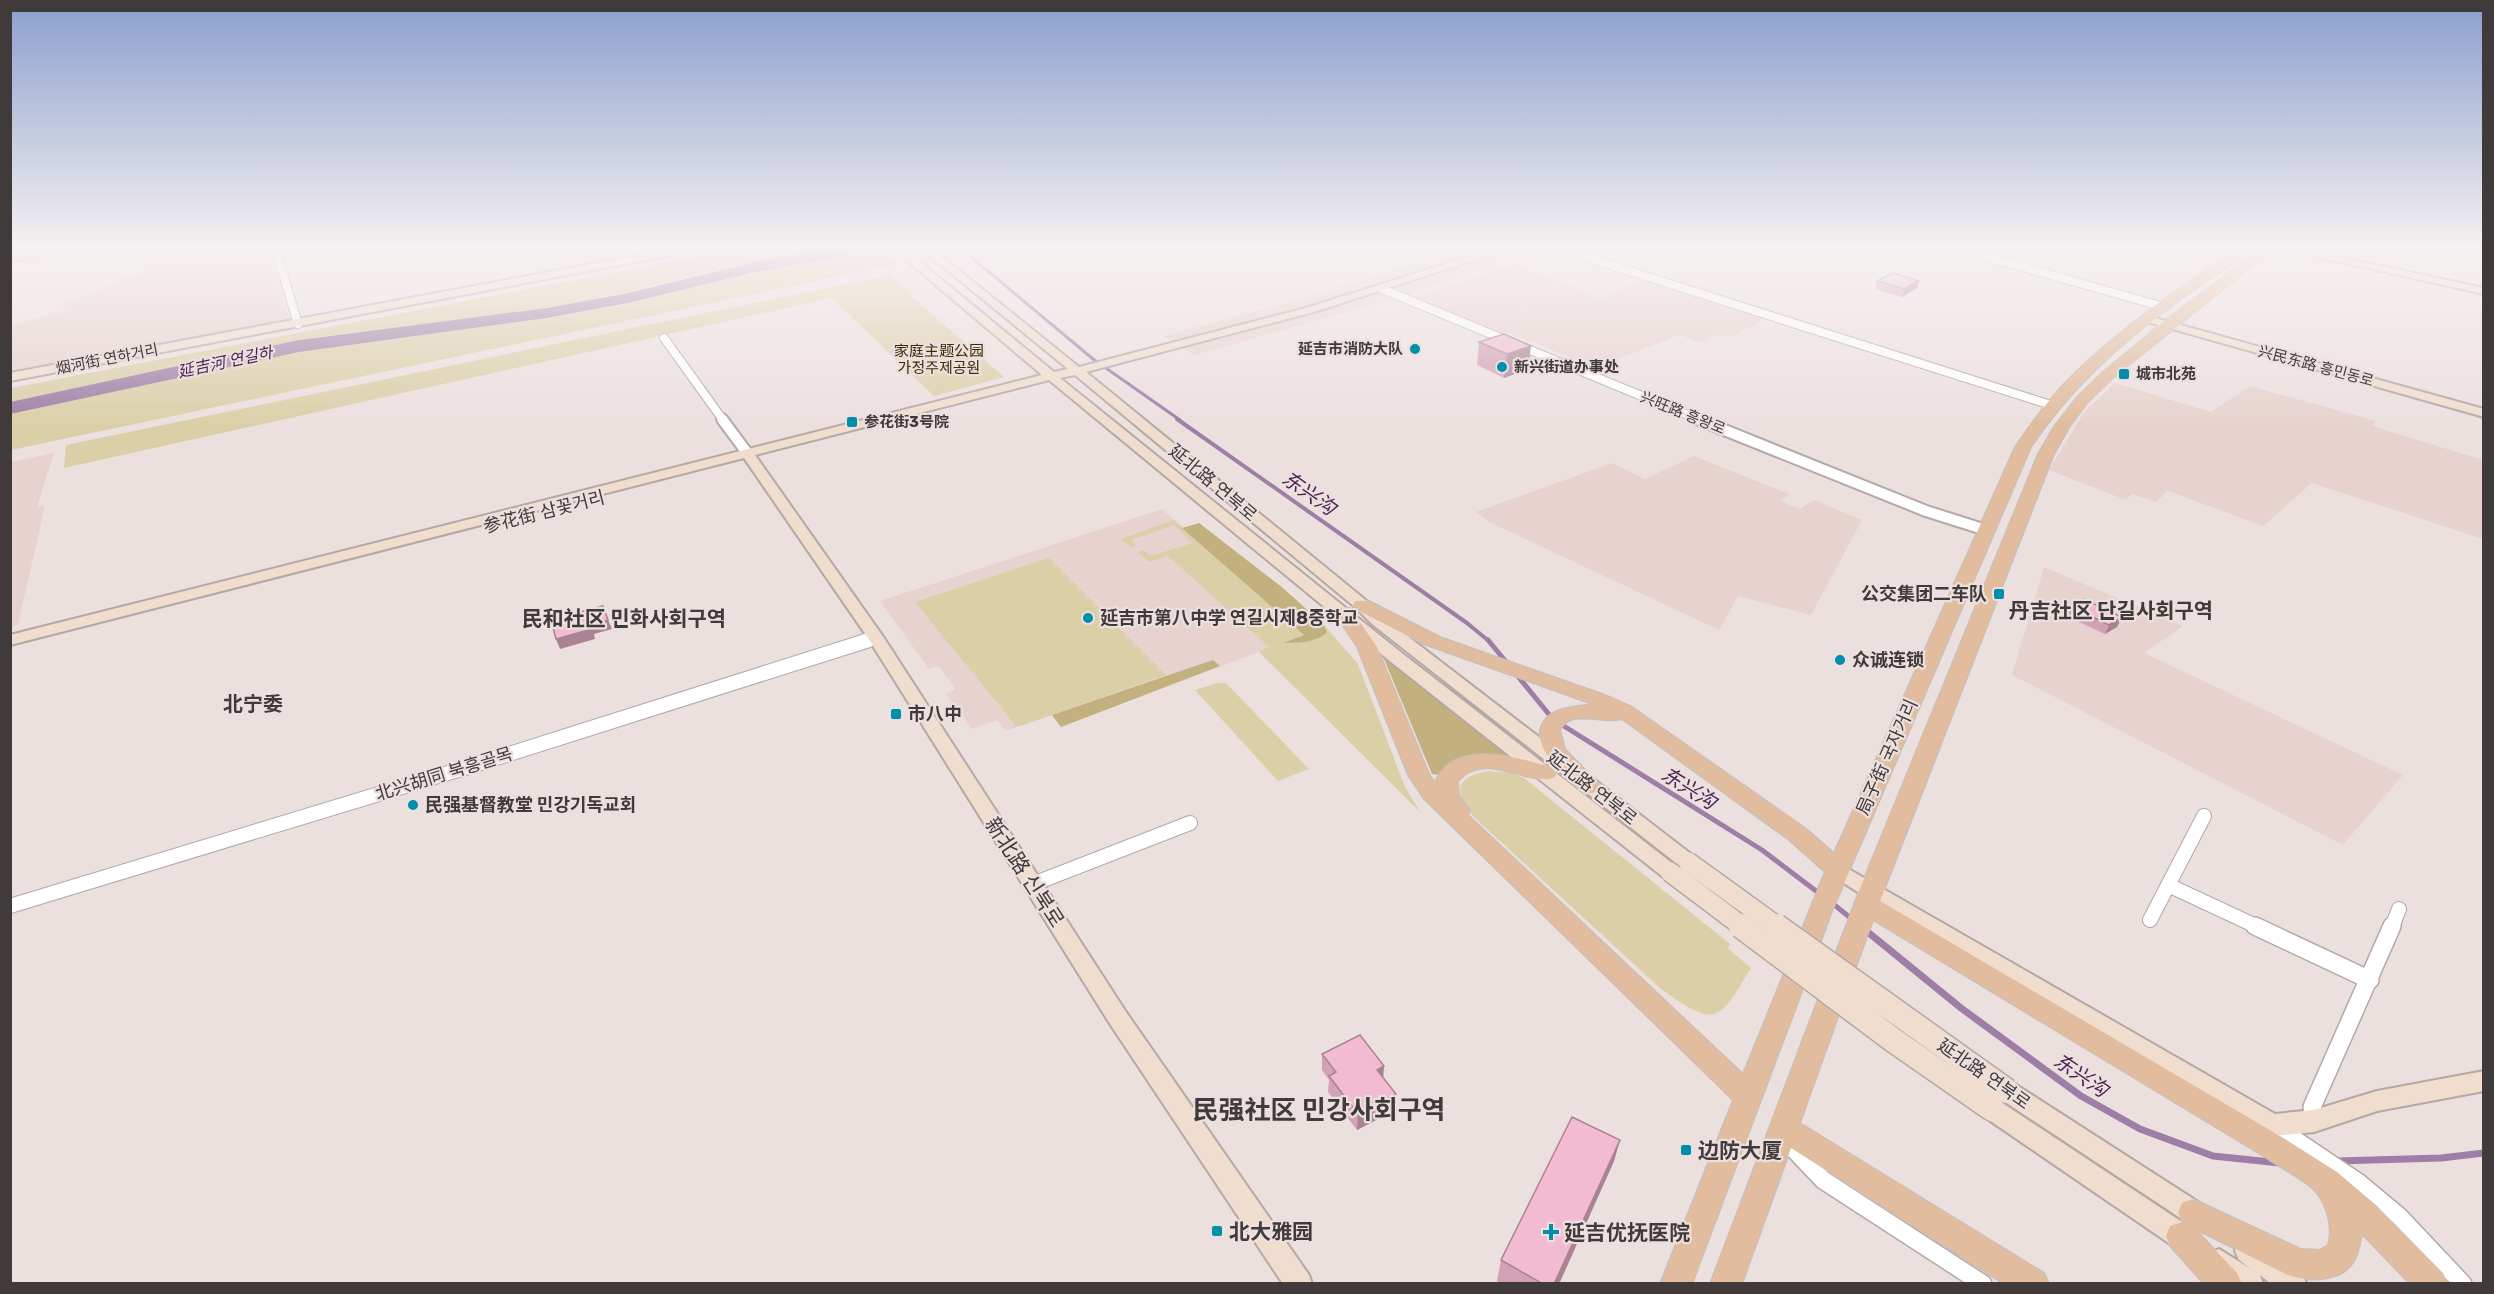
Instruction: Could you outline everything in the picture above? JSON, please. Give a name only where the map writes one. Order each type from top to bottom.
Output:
[{"type":"main road","name":"烟河街 연하거리","points":[[10,377],[385,307]]},
{"type":"main road","name":"延北路 연북로","points":[[969,307],[1177,481],[1353,609],[1378,621],[1590,786],[1679,867],[1893,1040],[2000,1100],[2187,1224],[2250,1284]]},
{"type":"main road","name":"延北路 연북로","points":[[998,307],[1077,372],[1353,609],[1397,658],[1546,772],[1679,867]]},
{"type":"main road","name":"参花街 삼꽃거리","points":[[10,647],[1095,368],[1315,307]]},
{"type":"main road","name":"局子街 국자거리","points":[[1726,1284],[1853,937],[2046,454],[2063,425],[2082,400],[2176,307]]},
{"type":"main road","name":"局子街 국자거리","points":[[1676,1284],[1821,909],[2023,447],[2051,405],[2085,370],[2148,319],[2166,316],[2179,307]]},
{"type":"main road","name":"兴民东路 흥민동로","points":[[2166,316],[2484,413]]},
{"type":"main road","name":"参花街 삼꽃거리","points":[[10,640],[751,457]]},
{"type":"main road","name":"新北路 신북로","points":[[751,457],[876,638],[1118,1017],[1299,1284]]},
{"type":"main road","points":[[1353,609],[1598,699],[1625,712],[1797,834],[1835,876]]},
{"type":"main road","points":[[1353,609],[1419,775],[1432,794],[1750,1093]]},
{"type":"main road","points":[[1590,786],[1559,755],[1549,736],[1553,723],[1572,712],[1585,710],[1607,712],[1628,720],[1867,901],[2274,1136],[2366,1216],[2432,1284]]},
{"type":"main road","points":[[1546,772],[1496,762],[1470,763],[1449,776],[1446,783],[1448,798],[1750,1093]]},
{"type":"main road","points":[[2274,1136],[2377,1101],[2484,1081]]},
{"type":"main road","points":[[1783,1132],[2014,1284]]},
{"type":"main road","points":[[1783,1132],[2033,1284]]},
{"type":"main road","points":[[2187,1224],[2296,1274],[2335,1260],[2342,1252],[2347,1233],[2341,1210],[2326,1182]]},
{"type":"main road","points":[[2187,1224],[2226,1284]]},
{"type":"street","points":[[293,307],[298,324]]},
{"type":"street","name":"兴旺路 흥왕로","points":[[1426,307],[1926,511],[1986,530]]},
{"type":"street","points":[[1741,307],[2028,400],[2051,405]]},
{"type":"street","points":[[2139,307],[2166,316]]},
{"type":"street","points":[[664,338],[751,457]]},
{"type":"street","name":"北兴胡同 북흥골목","points":[[10,906],[471,766],[876,638]]},
{"type":"street","points":[[2150,920],[2204,816]]},
{"type":"street","points":[[1033,884],[1190,823]]},
{"type":"street","points":[[2168,885],[2370,980]]},
{"type":"street","points":[[2314,1121],[2312,1107],[2370,980],[2399,909]]},
{"type":"street","points":[[1783,1132],[1823,1180],[1983,1284]]},
{"type":"street","points":[[2274,1136],[2307,1147],[2358,1182],[2400,1217],[2463,1284]]},
{"type":"shaded area","points":[[64,307],[286,307],[290,319],[11,372],[11,326],[63,312]]},
{"type":"shaded area","points":[[1270,307],[1364,307],[1194,355],[1163,336]]},
{"type":"shaded area","points":[[1436,307],[1735,307],[1767,318],[1729,338],[1719,334],[1699,343],[1680,335],[1595,367],[1507,332],[1499,335]]},
{"type":"shaded area","points":[[2115,383],[2211,412],[2250,386],[2376,421],[2372,426],[2483,460],[2483,539],[2312,483],[2263,526],[2168,491],[2156,502],[2132,494],[2126,500],[2049,470],[2085,411]]},
{"type":"shaded area","points":[[54,453],[37,507],[45,506],[18,625],[11,627],[11,462]]},
{"type":"shaded area","points":[[1694,456],[1789,494],[1780,501],[1800,509],[1814,500],[1862,520],[1811,615],[1738,596],[1719,630],[1489,522],[1476,512],[1612,463],[1645,479]]},
{"type":"shaded area","name":"延吉市第八中学 연길시제8중학교","points":[[1162,509],[1304,635],[1061,727],[1052,715],[1006,731],[997,720],[972,729],[946,694],[955,689],[942,670],[939,666],[929,669],[880,601]]},
{"type":"shaded area","points":[[1199,523],[1283,588],[1324,625],[1327,633],[1312,641],[1283,643],[1304,635],[1182,528]]},
{"type":"shaded area","points":[[2044,567],[2183,626],[2144,653],[2403,775],[2343,845],[2012,675]]},
{"type":"shaded area","points":[[1382,654],[1513,758],[1492,754],[1473,755],[1456,761],[1440,775],[1432,774]]},
{"type":"shaded area","points":[[1213,660],[1220,666],[1061,727],[1052,715]]},
{"type":"green space","points":[[432,307],[547,307],[317,337],[11,402],[11,388]]},
{"type":"green space","points":[[608,307],[690,307],[11,450],[11,413],[285,354],[555,317]]},
{"type":"green space","name":"家庭主题公园 가정주제공원","points":[[733,307],[790,307],[64,468],[66,445]]},
{"type":"green space","name":"家庭主题公园 가정주제공원","points":[[842,307],[924,307],[1004,377],[934,396]]},
{"type":"green space","points":[[1174,520],[1304,635],[1285,642],[1327,633],[1324,625],[1358,664],[1405,787],[1421,813],[1259,652],[1269,647],[1168,556],[1149,562],[1138,552],[1144,550],[1150,556],[1193,543],[1174,525],[1131,540],[1136,545],[1131,547],[1121,539]]},
{"type":"green space","points":[[1049,558],[1166,675],[1017,727],[915,602]]},
{"type":"green space","points":[[1217,683],[1226,683],[1309,769],[1278,781],[1195,690]]},
{"type":"green space","points":[[1488,771],[1511,773],[1524,778],[1730,944],[1728,948],[1751,968],[1723,1009],[1714,1014],[1705,1014],[1679,1002],[1661,989],[1475,818],[1463,801],[1460,788],[1468,777]]},
{"type":"building","points":[[1504,334],[1531,346],[1507,354],[1479,342]]},
{"type":"building","points":[[2083,599],[2122,617],[2109,625],[2070,606]]},
{"type":"building","points":[[603,606],[608,620],[590,625],[592,629],[556,639],[552,624],[574,618],[573,614]]},
{"type":"building","points":[[1360,1035],[1384,1066],[1377,1070],[1396,1094],[1358,1114],[1329,1076],[1336,1072],[1322,1054]]},
{"type":"building","name":"延吉优抚医院","points":[[1572,1117],[1620,1140],[1554,1284],[1543,1284],[1501,1260]]},
{"type":"waterway","name":"延吉河 연길하","points":[[10,408],[299,346],[577,307]]},
{"type":"waterway","name":"东兴沟","points":[[1031,307],[1093,359],[1180,420]]},
{"type":"waterway","name":"东兴沟","points":[[1177,419],[1467,623],[1489,641]]},
{"type":"waterway","name":"东兴沟","points":[[1489,641],[1507,663]]},
{"type":"waterway","name":"东兴沟","points":[[1516,674],[1552,718]]},
{"type":"waterway","name":"东兴沟","points":[[1559,723],[1762,850],[1820,894]]},
{"type":"waterway","name":"东兴沟","points":[[1832,903],[1853,920]]},
{"type":"waterway","name":"东兴沟","points":[[1864,929],[1961,1008],[2081,1096],[2140,1129],[2213,1156],[2280,1163]]},
{"type":"waterway","name":"东兴沟","points":[[2337,1161],[2441,1158],[2484,1153]]},
{"type":"place","name":"延吉市消防大队","points":[[1415,349]]},
{"type":"place","name":"新兴街道办事处","points":[[1502,367]]},
{"type":"place","name":"城市北苑","points":[[2124,374]]},
{"type":"place","name":"参花街3号院","points":[[852,422]]},
{"type":"place","name":"公交集团二车队","points":[[1999,594]]},
{"type":"place","name":"延吉市第八中学 연길시제8중학교","points":[[1088,618]]},
{"type":"place","name":"众诚连锁","points":[[1840,660]]},
{"type":"place","name":"市八中","points":[[896,714]]},
{"type":"place","name":"民强基督教堂 민강기독교회","points":[[413,805]]},
{"type":"place","name":"边防大厦","points":[[1686,1150]]},
{"type":"place","name":"北大雅园","points":[[1217,1231]]},
{"type":"place","name":"延吉优抚医院","points":[[1551,1232]]},
{"type":"district","name":"丹吉社区 단길사회구역","points":[[2111,610]]},
{"type":"district","name":"民和社区 민화사회구역","points":[[624,618]]},
{"type":"district","name":"北宁委","points":[[253,704]]},
{"type":"district","name":"民强社区 민강사회구역","points":[[1319,1110]]}]
